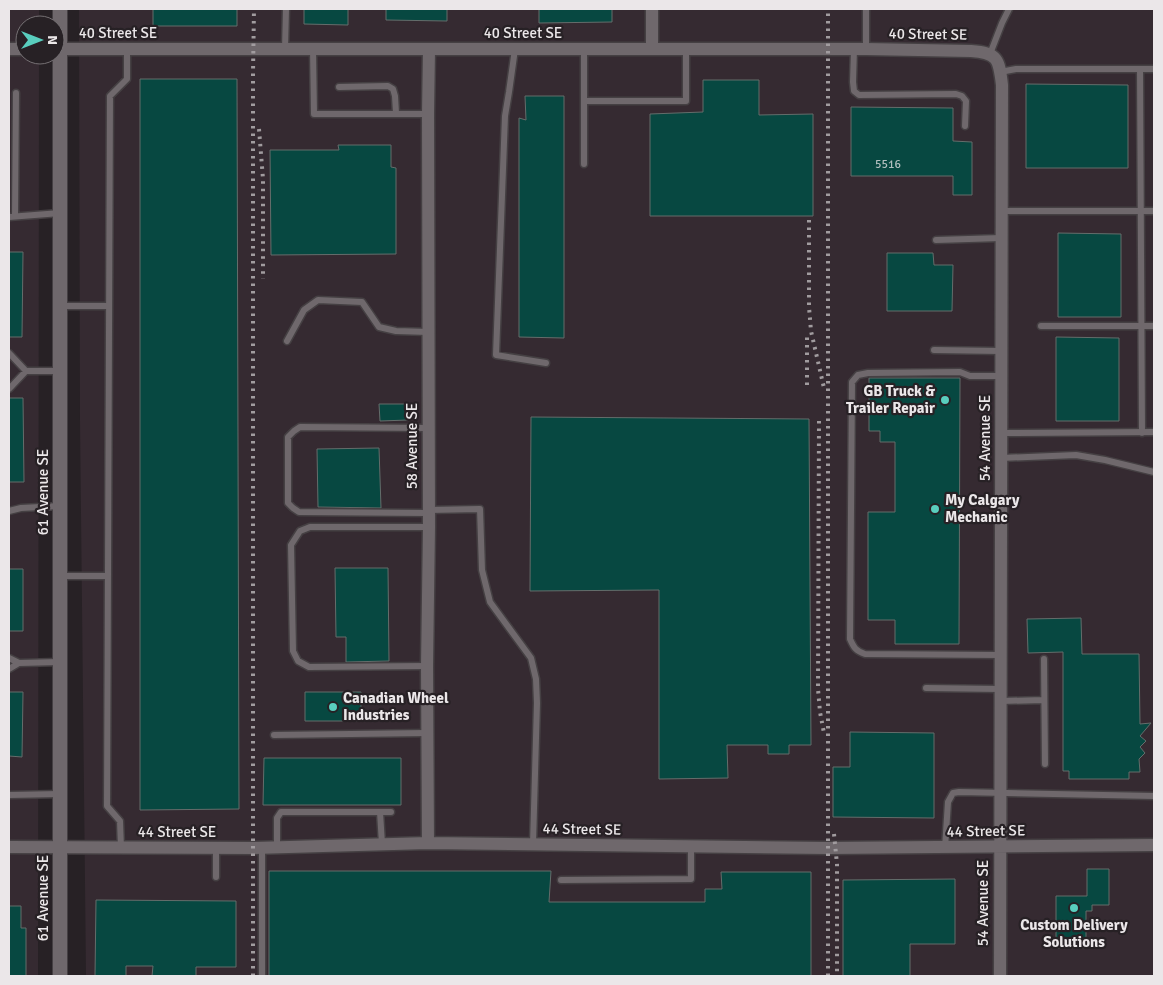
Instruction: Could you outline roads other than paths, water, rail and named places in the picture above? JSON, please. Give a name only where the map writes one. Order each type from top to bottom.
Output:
[{"type":"street","points":[[652,9],[652,48]]},
{"type":"street","name":"40 Street SE","points":[[65,49],[860,49],[971,51],[990,54]]},
{"type":"street","name":"58 Avenue SE","points":[[428,843],[429,50]]},
{"type":"street","name":"54 Avenue SE","points":[[990,54],[997,60],[1002,85],[1000,976]]},
{"type":"street","name":"61 Avenue SE","points":[[58,65],[60,213],[60,976]]},
{"type":"street","name":"44 Street SE","points":[[9,847],[277,848],[428,843],[828,848],[1154,845]]},
{"type":"lane","points":[[284,49],[286,9]]},
{"type":"lane","points":[[866,9],[853,82],[854,91],[859,95],[956,94],[962,96],[966,101],[965,126]]},
{"type":"lane","points":[[990,54],[1009,9]]},
{"type":"lane","points":[[121,848],[120,821],[106,806],[107,306],[110,96],[127,79],[127,49]]},
{"type":"lane","points":[[313,49],[314,114],[428,114]]},
{"type":"lane","points":[[515,49],[505,116],[496,355],[546,363]]},
{"type":"lane","points":[[584,49],[584,164]]},
{"type":"lane","points":[[584,101],[686,101],[686,49]]},
{"type":"lane","points":[[1000,72],[1016,69],[1154,69]]},
{"type":"lane","points":[[1140,69],[1142,432]]},
{"type":"lane","points":[[340,87],[388,86],[393,89],[396,113]]},
{"type":"lane","points":[[16,93],[12,217],[60,213]]},
{"type":"lane","points":[[1001,211],[1154,211]]},
{"type":"lane","points":[[936,240],[1001,238]]},
{"type":"lane","points":[[286,342],[304,310],[318,300],[362,302],[379,327],[429,332]]},
{"type":"lane","points":[[60,306],[107,306]]},
{"type":"lane","points":[[1041,326],[1154,326]]},
{"type":"lane","points":[[934,350],[1001,351]]},
{"type":"lane","points":[[9,353],[26,371],[60,371]]},
{"type":"lane","points":[[9,389],[26,371]]},
{"type":"lane","points":[[1000,654],[865,654],[854,649],[850,639],[850,630],[852,382],[858,375],[868,373],[960,372],[970,376],[1001,376]]},
{"type":"lane","points":[[428,428],[300,428],[294,431],[288,437],[288,503],[298,512],[480,509],[482,570],[490,602],[531,658],[536,679],[533,844]]},
{"type":"lane","points":[[1001,433],[1154,432]]},
{"type":"lane","points":[[1001,458],[1076,455],[1154,472]]},
{"type":"lane","points":[[9,511],[21,508],[60,506]]},
{"type":"lane","points":[[970,518],[1001,518]]},
{"type":"lane","points":[[427,666],[309,667],[298,661],[293,651],[291,545],[300,531],[310,527],[429,527]]},
{"type":"lane","points":[[60,576],[106,576]]},
{"type":"lane","points":[[9,658],[19,663],[59,662]]},
{"type":"lane","points":[[1044,658],[1045,764]]},
{"type":"lane","points":[[9,669],[19,663]]},
{"type":"lane","points":[[926,688],[1044,700]]},
{"type":"lane","points":[[274,735],[428,733]]},
{"type":"lane","points":[[945,848],[948,802],[953,793],[1154,796]]},
{"type":"lane","points":[[9,795],[59,794]]},
{"type":"lane","points":[[277,848],[277,818],[281,812],[392,812]]},
{"type":"lane","points":[[380,812],[382,844]]},
{"type":"lane","points":[[561,880],[692,879],[691,846]]},
{"type":"lane","points":[[216,848],[216,877]]},
{"type":"lane","points":[[262,848],[262,976]]},
{"type":"railway","points":[[253,976],[254,9]]},
{"type":"railway","points":[[828,9],[828,976]]},
{"type":"railway","points":[[259,129],[263,179],[263,279]]},
{"type":"railway","points":[[809,220],[809,307],[811,331],[824,388]]},
{"type":"railway","points":[[807,335],[807,385]]},
{"type":"railway","points":[[819,421],[818,689],[824,733]]},
{"type":"railway","points":[[834,834],[837,864],[837,976]]},
{"type":"place","name":"GB Truck & Trailer Repair","points":[[945,400]]},
{"type":"place","name":"My Calgary Mechanic","points":[[935,509]]},
{"type":"place","name":"Canadian Wheel Industries","points":[[333,707]]},
{"type":"place","name":"Custom Delivery Solutions","points":[[1074,908]]}]
